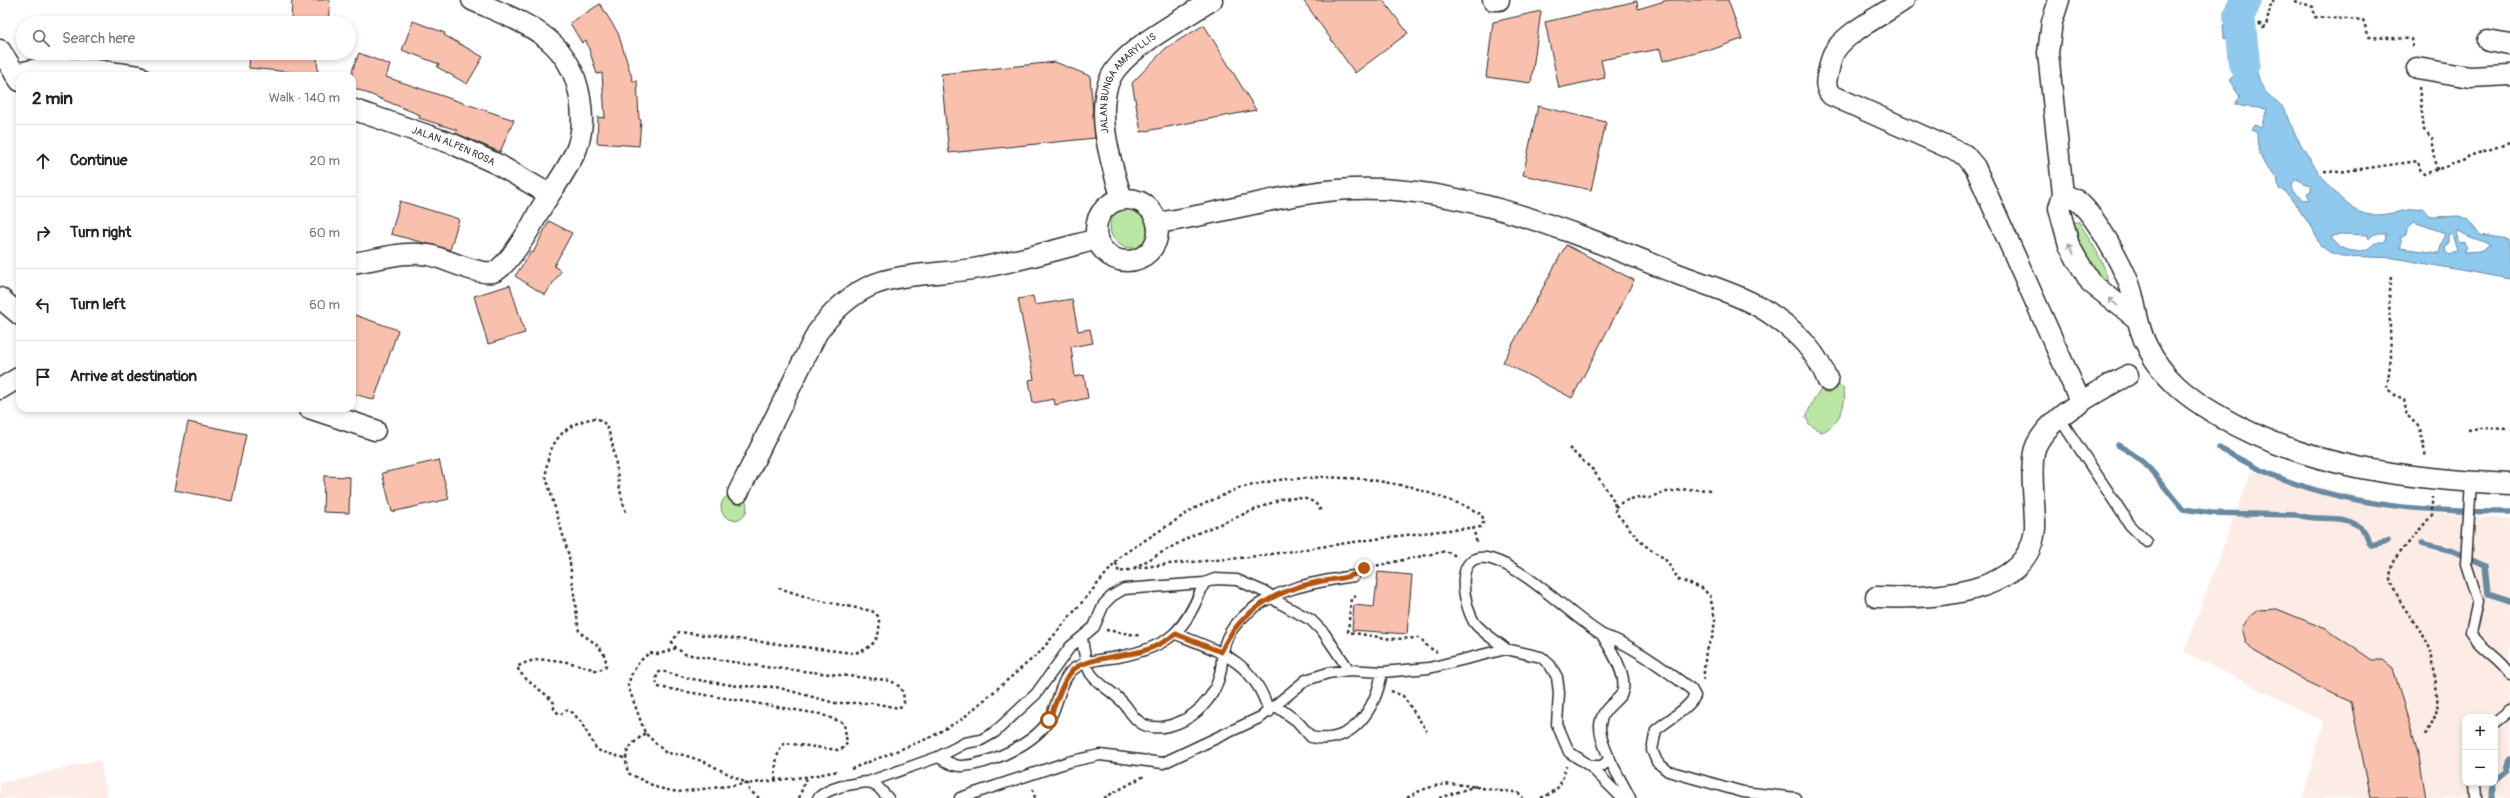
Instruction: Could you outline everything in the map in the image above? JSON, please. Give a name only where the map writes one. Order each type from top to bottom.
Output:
[{"type":"street","points":[[356,263],[372,261],[403,253],[429,255],[482,271],[494,272],[503,267],[533,223],[549,194],[565,172],[577,147],[583,121],[579,93],[571,64],[552,41],[522,23],[472,0]]},
{"type":"street","name":"JALAN BUNGA AMARYLLIS","points":[[1122,199],[1112,168],[1104,114],[1105,96],[1115,70],[1133,52],[1212,0]]},
{"type":"street","points":[[1493,0],[1499,0]]},
{"type":"street","points":[[1904,0],[1858,30],[1839,47],[1834,54],[1826,79],[1826,88],[1831,95],[1964,156],[1975,167],[2081,403]]},
{"type":"street","points":[[2059,0],[2052,22],[2048,53],[2063,194],[2059,208],[2069,245],[2091,283],[2137,319]]},
{"type":"street","points":[[2488,41],[2510,45]]},
{"type":"street","points":[[0,50],[16,76]]},
{"type":"street","points":[[33,72],[46,67],[109,72]]},
{"type":"street","points":[[2417,68],[2470,77],[2510,75]]},
{"type":"street","name":"JALAN ALPEN ROSA","points":[[356,110],[453,144],[497,164],[549,194]]},
{"type":"street","points":[[1157,223],[1313,193],[1352,189],[1396,190],[1432,195],[1506,212],[1581,234],[1757,305],[1788,327],[1812,350],[1822,365],[1828,381]]},
{"type":"street","points":[[2063,194],[2077,201],[2095,221],[2121,267],[2132,292],[2137,319],[2147,347],[2158,366],[2183,394],[2232,424],[2267,440],[2333,462],[2376,472],[2430,478],[2470,491],[2510,484]]},
{"type":"street","points":[[1122,199],[1140,202],[1154,214],[1157,223],[1157,236],[1152,247],[1146,254],[1135,259],[1122,261],[1114,258],[1101,247],[1095,231],[1100,214],[1106,207],[1122,199]]},
{"type":"street","points":[[738,493],[817,333],[831,313],[844,302],[869,287],[888,281],[1002,264],[1097,239]]},
{"type":"street","points":[[0,298],[16,311]]},
{"type":"street","points":[[1876,597],[1911,598],[1970,590],[2010,573],[2016,568],[2026,558],[2035,529],[2035,447],[2046,430],[2060,419],[2081,403],[2128,374]]},
{"type":"street","points":[[0,389],[16,379]]},
{"type":"street","points":[[321,412],[375,430]]},
{"type":"lane","points":[[2060,419],[2130,525],[2147,542]]},
{"type":"lane","points":[[2470,491],[2466,564],[2478,601],[2471,633],[2477,644],[2504,664],[2510,674]]},
{"type":"lane","points":[[1622,798],[1590,766],[1569,752],[1557,724],[1559,693],[1557,678],[1550,665],[1541,658],[1506,649],[1474,622],[1463,587],[1463,574],[1469,563],[1479,559],[1491,559],[1522,575],[1602,635],[1618,641],[1670,673],[1691,689],[1695,696],[1689,706],[1677,712],[1656,730],[1652,750],[1657,762],[1668,772],[1715,785],[1765,796],[1796,798]]},
{"type":"lane","points":[[1082,639],[1090,674],[1117,695],[1138,723],[1147,727],[1159,727],[1185,720],[1206,702],[1216,686],[1221,668],[1221,652],[1228,635],[1238,621],[1273,598],[1293,588],[1354,576]]},
{"type":"lane","points":[[818,798],[823,793],[836,788],[868,782],[938,758],[965,743],[981,740],[995,732],[1036,694],[1070,647],[1082,639],[1094,627],[1104,604],[1112,596],[1124,589],[1204,582],[1216,579],[1237,580],[1273,598],[1311,620],[1324,633],[1349,670]]},
{"type":"lane","points":[[938,758],[952,764],[963,766],[997,758],[1029,741],[1049,720],[1066,680],[1074,669],[1098,659],[1143,651],[1173,636],[1198,599],[1204,582]]},
{"type":"lane","points":[[1602,635],[1614,655],[1621,672],[1623,686],[1621,695],[1602,714],[1600,727],[1610,759],[1630,798]]},
{"type":"lane","points":[[1173,636],[1221,652],[1240,664],[1254,679],[1272,709],[1298,721],[1311,737],[1329,740],[1341,737],[1361,719],[1374,702],[1380,688],[1382,672]]},
{"type":"lane","points":[[960,798],[1068,762],[1100,755],[1163,763],[1200,748],[1242,728],[1272,709],[1306,680],[1349,670],[1382,672],[1429,668],[1506,649]]},
{"type":"lane","points":[[2498,721],[2510,711]]},
{"type":"lane","points":[[1590,766],[1602,766],[1610,759]]},
{"type":"lane","points":[[868,782],[878,787],[888,798]]},
{"type":"lane","points":[[2475,786],[2476,798]]},
{"type":"path","points":[[2260,23],[2263,28],[2266,27],[2270,3],[2274,0]]},
{"type":"path","points":[[2294,0],[2313,7],[2315,17],[2363,20],[2370,37],[2411,39],[2417,68],[2424,130],[2432,138],[2437,170]]},
{"type":"path","points":[[2324,171],[2339,172],[2418,161],[2421,172],[2424,174],[2469,156],[2510,143]]},
{"type":"path","points":[[2392,277],[2389,298],[2391,357],[2387,388],[2394,395],[2404,399],[2407,415],[2420,428],[2430,478],[2433,506],[2432,515],[2394,560],[2390,568],[2389,576],[2395,594],[2417,623],[2433,658],[2437,708],[2426,735]]},
{"type":"path","points":[[624,758],[597,750],[573,713],[566,710],[560,715],[554,709],[554,703],[549,696],[520,673],[517,667],[531,661],[572,662],[598,671],[606,666],[607,657],[601,649],[579,632],[569,556],[546,476],[546,463],[549,449],[574,423],[596,418],[606,424],[611,438],[620,495],[626,512]]},
{"type":"path","points":[[2468,430],[2479,428],[2510,429]]},
{"type":"path","points":[[1569,448],[1593,470],[1605,486],[1615,507],[1616,513],[1643,544],[1665,559],[1679,580],[1702,588],[1710,596],[1715,619],[1713,636],[1706,650],[1702,687],[1695,696]]},
{"type":"path","points":[[645,733],[629,747],[624,758],[628,773],[658,788],[678,792],[806,777],[850,769],[880,759],[930,738],[962,719],[1039,653],[1122,555],[1195,508],[1239,488],[1278,480],[1323,477],[1366,479],[1412,487],[1463,505],[1481,514],[1484,520],[1481,527],[1371,538],[1263,555],[1134,569],[1119,572]]},
{"type":"path","points":[[1615,507],[1624,501],[1638,497],[1650,498],[1660,493],[1688,489],[1711,490]]},
{"type":"path","points":[[1134,569],[1192,535],[1281,499],[1297,498],[1311,500],[1318,506],[1321,512]]},
{"type":"path","points":[[1354,576],[1364,568],[1446,551],[1469,563]]},
{"type":"path","points":[[776,587],[816,600],[872,612],[878,616],[880,625],[876,640],[863,652],[853,653],[679,632],[672,642],[676,648],[686,654],[765,667],[886,680],[896,683],[902,689],[904,703],[899,708],[872,702],[835,703],[776,687],[732,685],[692,679],[661,671],[657,674],[656,681],[658,687],[820,714],[844,723],[847,743],[844,748],[838,750],[785,743],[780,749],[777,758],[776,780]]},
{"type":"path","points":[[1356,596],[1351,599],[1348,632],[1391,639],[1420,638],[1428,647],[1454,662]]},
{"type":"path","points":[[1094,627],[1115,633],[1173,636]]},
{"type":"path","points":[[676,648],[660,654],[649,653],[631,674],[628,686],[645,733],[666,753],[684,755],[705,762],[748,784]]},
{"type":"path","points":[[1380,688],[1403,696],[1427,731]]},
{"type":"path","points":[[1541,798],[1551,794],[1562,785],[1569,752]]},
{"type":"path","points":[[1104,798],[1135,783],[1149,773],[1156,763]]},
{"type":"path","points":[[799,798],[806,777]]},
{"type":"path","points":[[1407,798],[1440,785],[1463,783],[1516,791],[1523,798]]},
{"type":"path","points":[[748,784],[749,790],[759,798]]},
{"type":"path","points":[[1439,798],[1476,786]]},
{"type":"shaded area","points":[[2251,471],[2429,513],[2510,519],[2510,798],[2303,798],[2323,721],[2184,652]]},
{"type":"shaded area","points":[[100,760],[108,798],[0,798],[0,783]]},
{"type":"green space","points":[[1127,206],[1135,206],[1143,209],[1149,215],[1152,227],[1149,239],[1143,245],[1135,248],[1127,248],[1119,245],[1113,239],[1110,231],[1110,223],[1113,215],[1119,209]]},
{"type":"green space","points":[[2074,222],[2079,222],[2099,257],[2106,274],[2106,287],[2090,265],[2073,227]]},
{"type":"green space","points":[[1833,382],[1843,387],[1843,407],[1837,420],[1832,426],[1821,432],[1809,424],[1806,417],[1819,392],[1827,384]]},
{"type":"green space","points":[[734,494],[743,498],[747,507],[743,516],[734,520],[725,516],[721,507],[725,498]]},
{"type":"water","points":[[2239,19],[2256,25],[2254,57],[2257,73],[2263,88],[2284,109],[2294,132],[2307,154],[2324,179],[2344,201],[2354,209],[2371,215],[2422,208],[2432,217],[2459,216],[2467,219],[2480,235],[2510,239],[2510,279],[2394,258],[2343,256],[2329,252],[2319,244],[2313,229],[2286,192],[2279,189],[2277,177],[2272,173],[2261,158],[2257,133],[2252,130],[2255,125],[2261,127],[2267,109],[2235,104],[2240,97],[2229,80],[2237,73],[2229,56],[2228,42],[2224,39],[2223,25]],"holes":[[[2296,179],[2311,186],[2311,192],[2307,194],[2310,199],[2303,200],[2294,193],[2292,184]],[[2414,222],[2445,233],[2439,253],[2400,248],[2402,243],[2400,238],[2406,235],[2407,229]],[[2459,231],[2490,245],[2480,251],[2464,252],[2467,247],[2465,242],[2459,243],[2456,232]],[[2340,234],[2368,235],[2369,239],[2374,234],[2386,234],[2385,243],[2376,243],[2365,250],[2359,251],[2352,251],[2340,247],[2331,237]],[[2448,234],[2452,234],[2457,251],[2450,255],[2446,253],[2445,246],[2448,245]]]},
{"type":"building","points":[[292,0],[330,0],[329,16],[291,16]]},
{"type":"building","points":[[1303,0],[1383,0],[1408,33],[1355,73]]},
{"type":"building","points":[[1668,0],[1728,0],[1742,39],[1708,51],[1707,49],[1663,61],[1660,49],[1601,60],[1605,78],[1559,88],[1545,22],[1637,1],[1638,9]]},
{"type":"building","points":[[600,4],[618,33],[633,81],[637,81],[639,119],[641,120],[639,146],[597,143],[598,117],[605,118],[602,73],[597,74],[586,40],[582,43],[570,23]]},
{"type":"building","points":[[1541,11],[1531,83],[1486,77],[1493,22]]},
{"type":"building","points":[[413,21],[445,33],[444,35],[483,57],[467,84],[437,67],[439,64],[402,50]]},
{"type":"building","points":[[1204,25],[1256,110],[1141,132],[1132,83],[1166,48]]},
{"type":"building","points":[[359,53],[390,65],[386,77],[514,120],[500,152],[455,133],[457,130],[419,118],[420,115],[356,89],[356,72],[352,71]]},
{"type":"building","points":[[250,60],[317,60],[318,72],[290,72],[249,68]]},
{"type":"building","points":[[1055,62],[1090,76],[1095,138],[949,153],[941,74]]},
{"type":"building","points":[[1538,106],[1606,122],[1591,190],[1523,175]]},
{"type":"building","points":[[400,201],[459,219],[450,250],[391,234]]},
{"type":"building","points":[[549,221],[572,233],[554,266],[561,271],[545,295],[515,276],[531,252],[533,253]]},
{"type":"building","points":[[1566,245],[1634,280],[1572,398],[1503,362]]},
{"type":"building","points":[[510,285],[525,333],[488,344],[474,296]]},
{"type":"building","points":[[1033,296],[1035,305],[1072,299],[1078,331],[1090,329],[1093,343],[1071,347],[1075,377],[1084,375],[1088,398],[1055,405],[1054,399],[1033,403],[1029,380],[1034,379],[1018,299]]},
{"type":"building","points":[[356,315],[398,330],[374,400],[356,394]]},
{"type":"building","points":[[188,422],[246,434],[232,501],[174,490]]},
{"type":"building","points":[[439,460],[449,499],[392,512],[382,473]]},
{"type":"building","points":[[324,476],[350,477],[349,513],[323,512]]},
{"type":"building","points":[[1378,572],[1412,575],[1407,634],[1352,630],[1354,605],[1374,607]]},
{"type":"building","points":[[2277,609],[2326,629],[2372,660],[2383,660],[2393,668],[2419,757],[2426,798],[2371,798],[2351,702],[2306,681],[2254,651],[2246,642],[2242,628],[2249,617],[2258,610]]},
{"type":"waterway","points":[[2244,63],[2239,15],[2246,0]]},
{"type":"waterway","points":[[2118,445],[2130,452],[2147,466],[2183,509],[2211,513],[2298,515],[2315,518],[2341,519],[2357,525],[2364,531],[2371,545],[2388,541]]},
{"type":"waterway","points":[[2219,448],[2249,464],[2297,484],[2356,500],[2387,505],[2448,511],[2510,512]]},
{"type":"waterway","points":[[2422,543],[2453,551],[2485,566],[2488,594],[2510,601]]},
{"type":"waterway","points":[[2498,778],[2507,771],[2510,759]]},
{"type":"waterway","points":[[2490,798],[2492,786]]},
{"type":"route","points":[[1049,720],[1066,680],[1074,669],[1098,659],[1118,657],[1143,651],[1161,644],[1176,634],[1221,652],[1228,635],[1238,621],[1254,609],[1293,588],[1354,576],[1364,568]]}]
